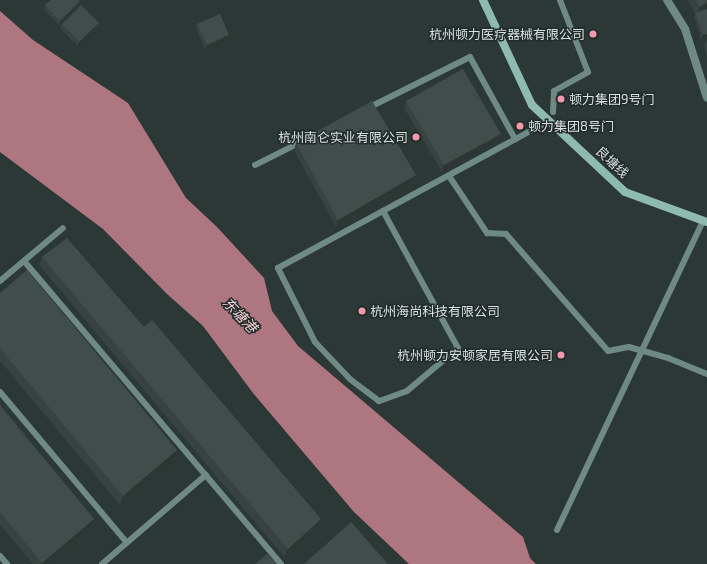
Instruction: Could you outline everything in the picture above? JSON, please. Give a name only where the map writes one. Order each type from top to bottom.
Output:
[{"type":"main road","name":"良塘线","points":[[483,0],[532,105],[626,192],[705,222]]},
{"type":"street","points":[[668,0],[685,29],[707,98]]},
{"type":"lane","points":[[553,112],[554,91],[588,72],[560,0]]},
{"type":"lane","points":[[362,111],[470,57],[515,139]]},
{"type":"lane","points":[[383,211],[458,348],[407,391],[379,401],[350,379],[316,342],[278,268],[545,122]]},
{"type":"lane","points":[[255,165],[312,136]]},
{"type":"lane","points":[[448,176],[486,233],[506,234],[608,351],[629,348],[668,358],[707,374]]},
{"type":"lane","points":[[557,530],[705,222]]},
{"type":"lane","points":[[0,281],[63,228]]},
{"type":"lane","points":[[24,261],[281,564]]},
{"type":"lane","points":[[0,392],[127,543]]},
{"type":"lane","points":[[102,564],[206,475]]},
{"type":"lane","points":[[0,556],[7,564]]},
{"type":"water","name":"东塘港","points":[[0,11],[33,40],[128,103],[186,198],[217,227],[264,278],[272,311],[298,346],[523,537],[530,558],[536,564],[409,564],[354,512],[253,393],[203,326],[167,294],[103,229],[0,152]]},
{"type":"building","points":[[51,0],[80,1],[60,21],[45,5]]},
{"type":"building","points":[[696,0],[707,0],[707,2],[700,7]]},
{"type":"building","points":[[81,5],[99,23],[79,42],[62,24]]},
{"type":"building","points":[[707,9],[707,34],[703,35],[695,13]]},
{"type":"building","points":[[220,14],[229,35],[207,45],[197,24]]},
{"type":"building","points":[[463,69],[501,134],[444,165],[406,101]]},
{"type":"building","points":[[372,101],[416,175],[338,220],[296,143]]},
{"type":"building","points":[[67,238],[144,327],[152,320],[321,519],[288,549],[42,257]]},
{"type":"building","points":[[27,270],[177,450],[123,496],[0,348],[0,293]]},
{"type":"building","points":[[0,405],[94,519],[42,563],[0,512]]},
{"type":"building","points":[[351,522],[388,564],[304,564]]},
{"type":"building","points":[[268,553],[277,564],[255,564]]},
{"type":"place","name":"杭州顿力医疗器械有限公司","points":[[593,34]]},
{"type":"place","name":"顿力集团9号门","points":[[561,99]]},
{"type":"place","name":"顿力集团8号门","points":[[520,126]]},
{"type":"place","name":"杭州南仑实业有限公司","points":[[416,137]]},
{"type":"place","name":"杭州海尚科技有限公司","points":[[362,311]]},
{"type":"place","name":"杭州顿力安顿家居有限公司","points":[[561,355]]}]
